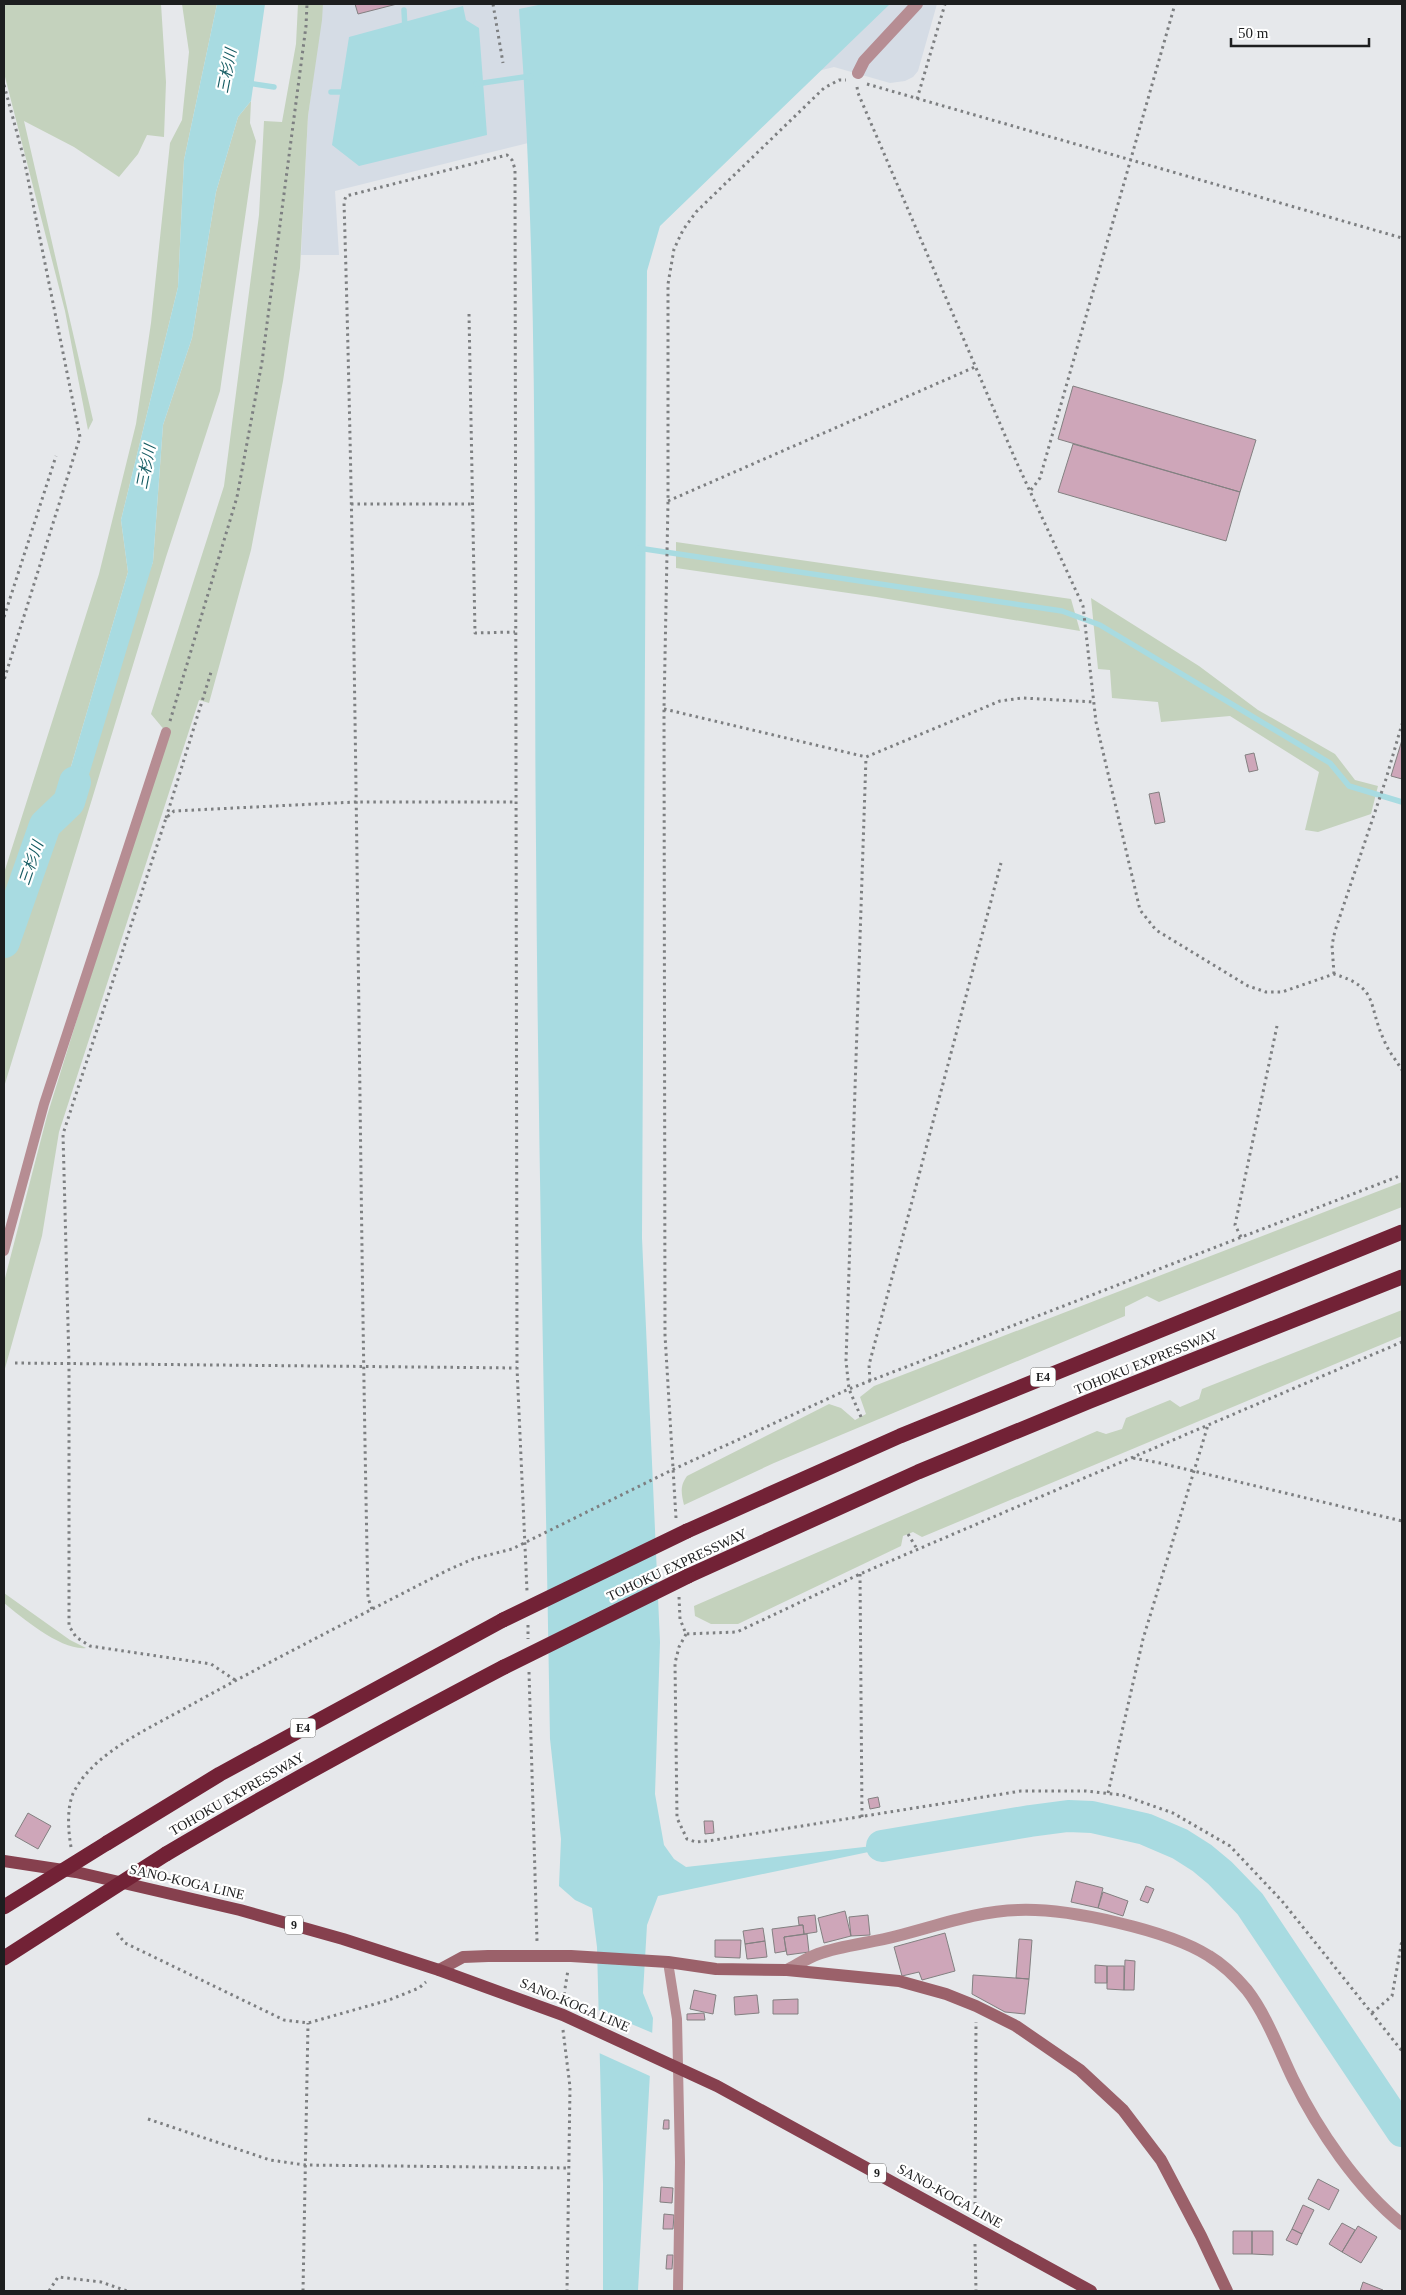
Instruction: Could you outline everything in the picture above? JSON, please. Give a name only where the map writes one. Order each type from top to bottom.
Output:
[{"type":"highway","name":"TOHOKU EXPRESSWAY","points":[[4,1907],[228,1769],[681,1526],[1402,1232]]},
{"type":"highway","name":"TOHOKU EXPRESSWAY","points":[[4,1958],[166,1854],[379,1732],[688,1576],[954,1457],[1402,1277]]},
{"type":"main road","name":"SANO-KOGA LINE","points":[[4,1861],[76,1872],[240,1910],[343,1939],[439,1970],[563,2015],[678,2066],[757,2107],[1090,2291]]},
{"type":"street","points":[[857,79],[864,61],[917,4]]},
{"type":"street","points":[[787,1970],[817,1954],[896,1936],[981,1913],[1019,1910],[1057,1912],[1094,1918],[1175,1941],[1208,1955],[1230,1971],[1248,1991],[1266,2021],[1294,2082],[1315,2118],[1370,2194],[1402,2224]]},
{"type":"street","points":[[439,1970],[463,1957],[594,1957],[668,1962],[716,1969],[787,1970],[899,1981],[946,1994],[976,2006],[1016,2026],[1080,2070],[1123,2110],[1161,2160],[1202,2236],[1227,2291]]},
{"type":"lane","points":[[4,1252],[44,1104],[166,732]]},
{"type":"lane","points":[[668,1962],[677,2019],[680,2162],[678,2291]]},
{"type":"path","points":[[166,732],[231,518],[238,488],[262,362],[306,26],[307,4]]},
{"type":"path","points":[[493,4],[503,63]]},
{"type":"path","points":[[917,98],[945,4]]},
{"type":"path","points":[[1031,490],[1040,478],[1175,4]]},
{"type":"path","points":[[857,79],[858,93],[975,367],[1083,606],[1096,722],[1140,910],[1156,930],[1248,986],[1266,992],[1282,992],[1334,974],[1362,985],[1369,995],[1384,1040],[1402,1070]]},
{"type":"path","points":[[681,1526],[674,1469],[665,1335],[664,709],[668,501],[668,284],[674,249],[683,230],[696,212],[824,88],[839,80],[857,79],[1402,238]]},
{"type":"path","points":[[4,85],[24,159],[80,437],[4,680]]},
{"type":"path","points":[[372,1610],[368,1598],[363,1366],[352,504],[344,202],[346,196],[507,155],[512,160],[514,169],[516,1368],[527,1600]]},
{"type":"path","points":[[470,314],[475,633],[515,632]]},
{"type":"path","points":[[668,501],[975,367]]},
{"type":"path","points":[[4,617],[56,456]]},
{"type":"path","points":[[352,504],[473,504]]},
{"type":"path","points":[[212,669],[166,818],[63,1134],[69,1363],[69,1626],[76,1637],[90,1646],[211,1664],[235,1680]]},
{"type":"path","points":[[664,709],[866,756],[1000,701],[1022,698],[1094,702]]},
{"type":"path","points":[[1334,974],[1332,945],[1335,931],[1386,779],[1402,724]]},
{"type":"path","points":[[861,1417],[849,1389],[846,1360],[866,756]]},
{"type":"path","points":[[166,818],[174,811],[355,802],[516,802]]},
{"type":"path","points":[[870,1381],[869,1365],[1001,864]]},
{"type":"path","points":[[1242,1237],[1235,1224],[1277,1026]]},
{"type":"path","points":[[76,1872],[68,1825],[74,1789],[93,1764],[142,1732],[235,1680],[473,1559],[512,1549],[658,1476],[849,1389],[1402,1175]]},
{"type":"path","points":[[686,1634],[737,1632],[917,1549],[1402,1342]]},
{"type":"path","points":[[14,1363],[516,1368]]},
{"type":"path","points":[[1108,1793],[1143,1639],[1208,1425]]},
{"type":"path","points":[[1131,1458],[1194,1471],[1402,1521]]},
{"type":"path","points":[[908,1534],[917,1549]]},
{"type":"path","points":[[860,1574],[862,1817]]},
{"type":"path","points":[[679,1589],[680,1619],[686,1634]]},
{"type":"path","points":[[528,1620],[528,1640]]},
{"type":"path","points":[[686,1634],[678,1647],[676,1663],[677,1818],[687,1839],[696,1842],[708,1841],[1021,1791],[1051,1789],[1108,1793],[1128,1797],[1173,1813],[1230,1846],[1282,1901],[1402,2051]]},
{"type":"path","points":[[529,1670],[538,1956]]},
{"type":"path","points":[[117,1933],[125,1943],[284,2020],[308,2023],[397,1997],[419,1988],[439,1970]]},
{"type":"path","points":[[1372,2013],[1392,1996],[1402,1940]]},
{"type":"path","points":[[567,2291],[570,2087],[564,2049],[563,2015],[564,1988],[571,1956]]},
{"type":"path","points":[[974,2201],[976,2006]]},
{"type":"path","points":[[303,2291],[308,2023]]},
{"type":"path","points":[[148,2119],[270,2160],[305,2165],[569,2168]]},
{"type":"path","points":[[49,2291],[58,2277],[101,2282],[127,2291]]},
{"type":"shaded area","points":[[323,4],[937,4],[918,71],[913,77],[905,81],[890,83],[834,67],[335,191],[339,255],[301,255],[308,116]]},
{"type":"green space","points":[[4,4],[161,4],[166,82],[164,137],[147,135],[138,154],[119,177],[74,147],[24,121],[93,420],[88,430],[65,311],[4,73]]},
{"type":"green space","points":[[182,4],[217,4],[184,160],[178,287],[121,520],[128,572],[65,786],[153,562],[163,425],[192,338],[216,192],[238,117],[251,101],[250,123],[256,141],[220,391],[166,557],[4,1087],[4,873],[99,574],[136,424],[151,323],[170,143],[182,120],[189,52]]},
{"type":"green space","points":[[298,4],[323,4],[322,20],[308,116],[300,268],[283,381],[251,550],[209,703],[199,700],[59,1132],[42,1236],[4,1372],[4,1282],[47,1116],[166,732],[151,714],[224,486],[259,215],[264,121],[282,122],[296,44]]},
{"type":"green space","points":[[676,542],[1071,599],[1080,631],[876,597],[676,568]]},
{"type":"green space","points":[[1091,598],[1199,666],[1258,710],[1335,754],[1355,780],[1378,786],[1371,814],[1318,832],[1305,830],[1319,772],[1230,716],[1161,722],[1158,702],[1112,698],[1110,670],[1098,669]]},
{"type":"green space","points":[[1402,1182],[1402,1207],[1159,1302],[1147,1296],[1125,1307],[1125,1316],[774,1463],[684,1505],[682,1489],[687,1476],[829,1404],[841,1408],[855,1420],[866,1414],[860,1397],[874,1386]]},
{"type":"green space","points":[[1402,1310],[1402,1336],[922,1537],[913,1532],[903,1536],[901,1546],[738,1624],[711,1624],[695,1616],[694,1606],[1097,1431],[1106,1434],[1122,1429],[1126,1418],[1170,1400],[1180,1407],[1199,1399],[1202,1389]]},
{"type":"green space","points":[[4,1593],[70,1640],[86,1648],[76,1648],[43,1632],[4,1603]]},
{"type":"water","points":[[217,4],[265,4],[251,101],[238,117],[216,192],[192,338],[163,425],[153,562],[79,808],[54,831],[52,820],[65,787],[128,572],[121,520],[178,287],[184,160]]},
{"type":"water","points":[[543,4],[890,4],[660,226],[647,271],[642,1238],[660,1642],[655,1794],[664,1845],[674,1859],[686,1867],[926,1840],[658,1896],[647,1925],[643,1993],[653,2018],[638,2291],[603,2291],[603,2183],[597,1947],[592,1908],[575,1900],[559,1886],[561,1839],[550,1739],[537,956],[533,322],[526,113],[519,9]]},
{"type":"water","points":[[463,6],[466,20],[479,28],[487,135],[359,166],[332,145],[349,37]]},
{"type":"pier","points":[[596,2009],[655,2034],[652,2077],[597,2052]]},
{"type":"building","points":[[355,4],[397,4],[358,14]]},
{"type":"building","points":[[1073,386],[1256,440],[1240,492],[1058,439]]},
{"type":"building","points":[[1073,444],[1240,492],[1226,541],[1058,492]]},
{"type":"building","points":[[1402,740],[1402,779],[1391,776]]},
{"type":"building","points":[[1254,753],[1258,770],[1249,772],[1245,755]]},
{"type":"building","points":[[1159,792],[1165,822],[1155,824],[1149,794]]},
{"type":"building","points":[[878,1797],[880,1807],[870,1809],[868,1799]]},
{"type":"building","points":[[28,1813],[51,1826],[38,1849],[15,1836]]},
{"type":"building","points":[[704,1821],[713,1821],[714,1833],[705,1834]]},
{"type":"building","points":[[1076,1881],[1103,1888],[1098,1908],[1071,1902]]},
{"type":"building","points":[[1146,1886],[1154,1889],[1148,1903],[1140,1900]]},
{"type":"building","points":[[1103,1892],[1128,1901],[1123,1916],[1098,1908]]},
{"type":"building","points":[[845,1911],[851,1936],[824,1943],[818,1918]]},
{"type":"building","points":[[815,1915],[817,1932],[804,1934],[803,1925],[799,1925],[798,1917]]},
{"type":"building","points":[[868,1915],[870,1935],[851,1936],[849,1917]]},
{"type":"building","points":[[803,1925],[804,1934],[784,1937],[786,1951],[775,1953],[772,1929]]},
{"type":"building","points":[[763,1928],[765,1941],[745,1944],[743,1931]]},
{"type":"building","points":[[945,1933],[955,1971],[922,1980],[919,1972],[902,1976],[894,1947]]},
{"type":"building","points":[[807,1934],[809,1952],[787,1955],[784,1937]]},
{"type":"building","points":[[1019,1939],[1032,1940],[1029,1979],[1016,1978]]},
{"type":"building","points":[[715,1940],[741,1940],[740,1958],[715,1957]]},
{"type":"building","points":[[765,1941],[767,1957],[747,1959],[745,1944]]},
{"type":"building","points":[[1125,1960],[1135,1961],[1134,1990],[1124,1990]]},
{"type":"building","points":[[1095,1965],[1107,1966],[1107,1983],[1095,1983]]},
{"type":"building","points":[[1107,1966],[1124,1966],[1124,1990],[1107,1989]]},
{"type":"building","points":[[973,1975],[1029,1979],[1025,2014],[1005,2012],[972,1994]]},
{"type":"building","points":[[694,1990],[716,1995],[713,2014],[690,2009]]},
{"type":"building","points":[[757,1995],[759,2013],[735,2015],[734,1997]]},
{"type":"building","points":[[798,1999],[798,2014],[773,2014],[773,2000]]},
{"type":"building","points":[[704,2013],[705,2020],[687,2020],[687,2014]]},
{"type":"building","points":[[664,2120],[669,2120],[669,2129],[663,2129]]},
{"type":"building","points":[[1318,2179],[1339,2190],[1329,2210],[1308,2199]]},
{"type":"building","points":[[661,2187],[673,2188],[672,2203],[660,2202]]},
{"type":"building","points":[[1303,2205],[1314,2210],[1302,2234],[1292,2229]]},
{"type":"building","points":[[664,2214],[674,2215],[673,2229],[663,2229]]},
{"type":"building","points":[[1342,2223],[1355,2230],[1342,2252],[1329,2244]]},
{"type":"building","points":[[1358,2226],[1377,2237],[1361,2263],[1342,2252]]},
{"type":"building","points":[[1292,2229],[1302,2234],[1297,2245],[1286,2240]]},
{"type":"building","points":[[1233,2231],[1252,2231],[1252,2254],[1233,2254]]},
{"type":"building","points":[[1252,2231],[1273,2231],[1273,2255],[1252,2254]]},
{"type":"building","points":[[667,2255],[673,2255],[672,2269],[666,2269]]},
{"type":"building","points":[[1363,2282],[1383,2290],[1360,2291]]},
{"type":"waterway","points":[[404,10],[405,29]]},
{"type":"waterway","points":[[476,84],[531,76]]},
{"type":"waterway","points":[[247,83],[274,87]]},
{"type":"waterway","points":[[331,92],[347,92]]},
{"type":"waterway","points":[[638,548],[1062,611],[1100,625],[1330,763],[1349,786],[1402,802]]},
{"type":"waterway","name":"三杉川","points":[[4,942],[45,825],[69,802],[75,782]]},
{"type":"waterway","points":[[882,1846],[1068,1816],[1092,1817],[1145,1829],[1180,1844],[1202,1858],[1220,1873],[1250,1904],[1402,2131]]}]
